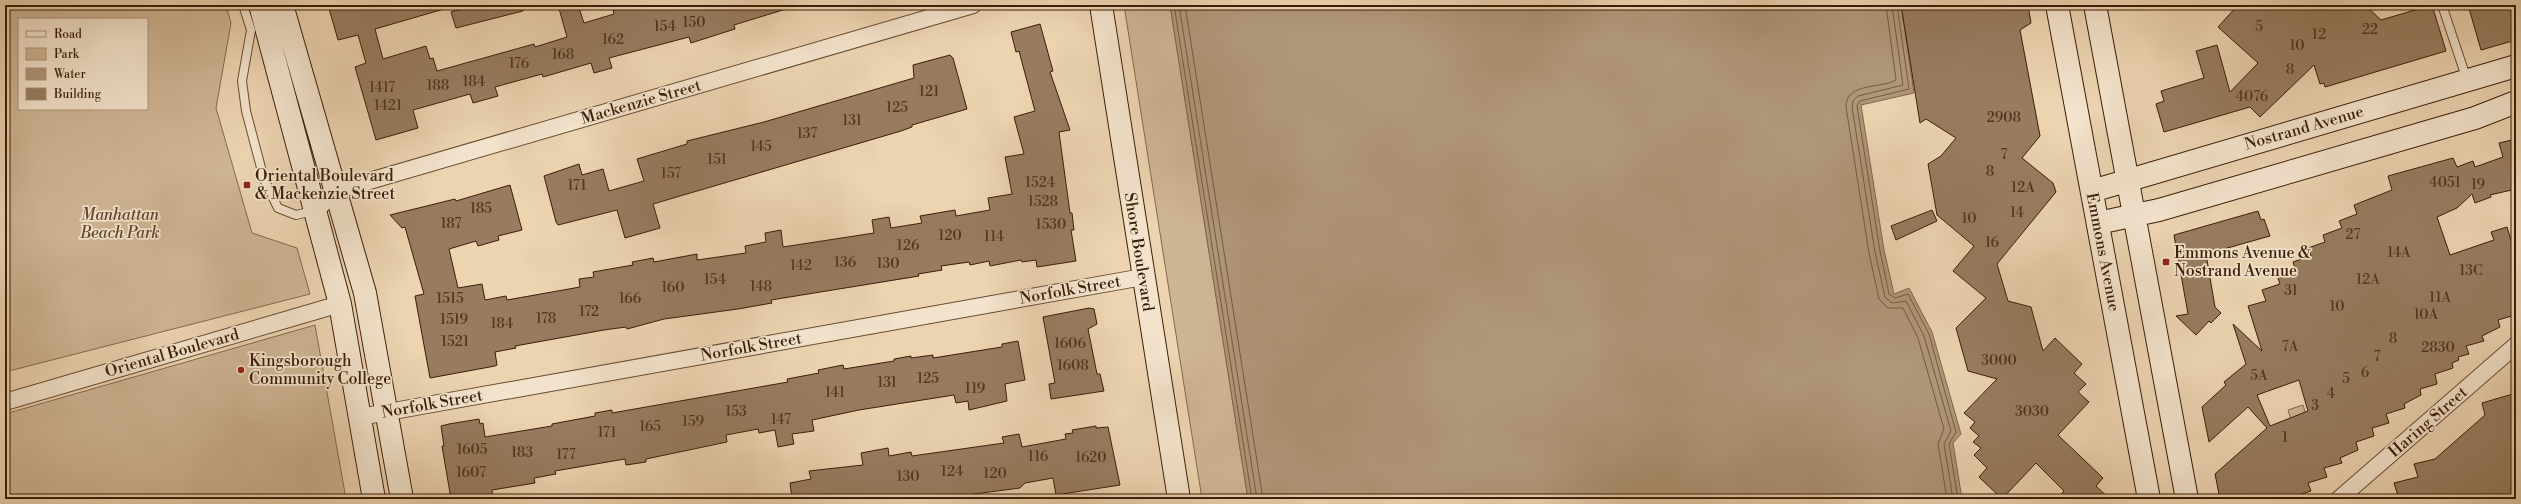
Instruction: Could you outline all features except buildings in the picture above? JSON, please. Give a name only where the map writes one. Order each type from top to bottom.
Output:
[{"type":"main road","points":[[260,5],[340,304],[374,499]]},
{"type":"main road","points":[[282,5],[365,294],[402,499]]},
{"type":"main road","name":"Shore Boulevard","points":[[1101,5],[1143,277],[1180,499]]},
{"type":"main road","name":"Emmons Avenue","points":[[2057,5],[2149,499]]},
{"type":"main road","points":[[2095,5],[2187,499]]},
{"type":"main road","name":"Nostrand Avenue","points":[[2092,191],[2516,66]]},
{"type":"main road","points":[[2098,223],[2134,215],[2488,114],[2516,102]]},
{"type":"main road","points":[[2488,114],[2516,110]]},
{"type":"street","name":"Mackenzie Street","points":[[316,210],[335,191],[973,5]]},
{"type":"street","name":"Norfolk Street","points":[[360,417],[1143,277]]},
{"type":"street","name":"Oriental Boulevard","points":[[5,402],[340,304]]},
{"type":"street","name":"Haring Street","points":[[2339,499],[2516,345]]},
{"type":"lane","points":[[243,5],[251,30],[242,81],[246,111],[266,184],[278,208],[296,215],[316,210]]},
{"type":"lane","points":[[2442,5],[2467,80]]},
{"type":"green space","name":"Manhattan Beach Park","points":[[5,5],[226,5],[231,23],[216,108],[252,233],[297,248],[310,294],[5,372]]},
{"type":"green space","points":[[1124,5],[1170,5],[1248,499],[1202,499]]},
{"type":"green space","name":"Kingsborough Community College","points":[[315,325],[346,499],[5,499],[5,414]]},
{"type":"green space","points":[[2303,405],[2311,431],[2299,445],[2288,410]]},
{"type":"water","points":[[1170,5],[1901,5],[1914,93],[1861,105],[1884,250],[1894,294],[1909,288],[1932,332],[1961,434],[1953,443],[1962,499],[1248,499]]},
{"type":"place","name":"Oriental Boulevard & Mackenzie Street","points":[[247,185]]},
{"type":"place","name":"Emmons Avenue & Nostrand Avenue","points":[[2166,262]]},
{"type":"place","name":"Kingsborough Community College","points":[[241,370]]}]
